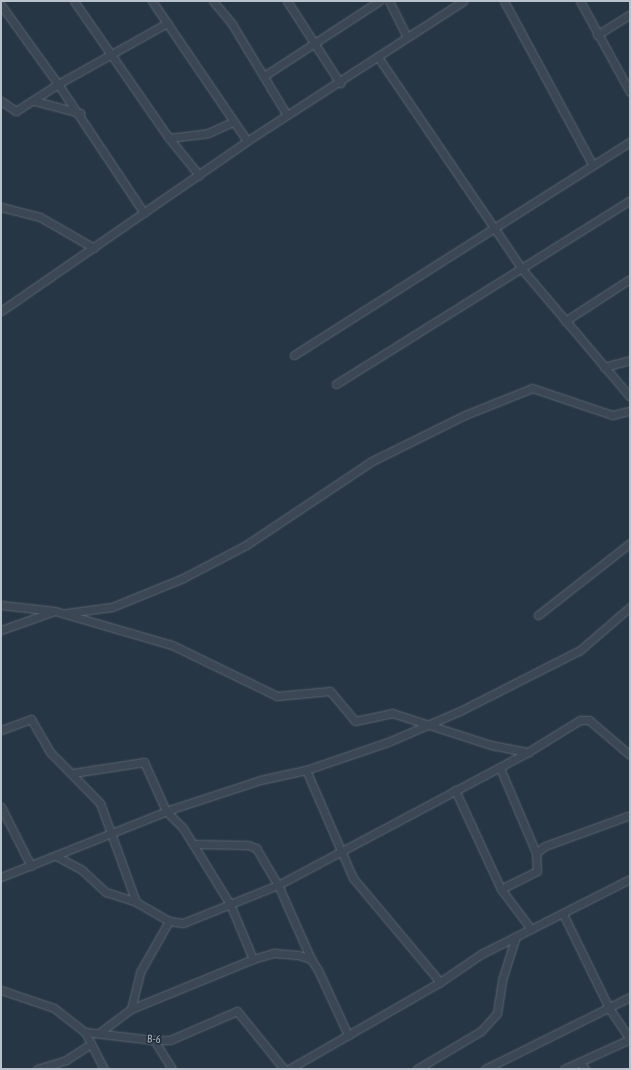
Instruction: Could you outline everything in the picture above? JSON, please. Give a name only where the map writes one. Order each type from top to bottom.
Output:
[{"type":"street","points":[[74,1],[169,138],[199,175]]},
{"type":"street","points":[[152,1],[247,141]]},
{"type":"street","points":[[214,1],[264,76],[287,115]]},
{"type":"street","points":[[287,1],[313,44],[340,84]]},
{"type":"street","points":[[264,76],[379,1]]},
{"type":"street","points":[[388,1],[407,37]]},
{"type":"street","points":[[1,311],[247,141],[287,115],[340,84],[407,37],[463,1]]},
{"type":"street","points":[[504,1],[592,164]]},
{"type":"street","points":[[580,1],[597,35],[630,92]]},
{"type":"street","points":[[1,5],[80,113],[144,213]]},
{"type":"street","points":[[597,35],[630,14]]},
{"type":"street","points":[[1,101],[16,111],[36,100],[58,84],[167,22]]},
{"type":"street","points":[[378,57],[522,269],[630,397]]},
{"type":"street","points":[[36,100],[80,113]]},
{"type":"street","points":[[169,138],[208,133],[233,122]]},
{"type":"street","points":[[294,355],[592,164],[630,142]]},
{"type":"street","points":[[336,384],[630,200]]},
{"type":"street","points":[[1,207],[40,217],[94,248]]},
{"type":"street","points":[[565,321],[630,279]]},
{"type":"street","points":[[604,366],[630,360]]},
{"type":"street","points":[[63,614],[112,607],[183,578],[246,545],[372,461],[465,416],[532,388],[612,415],[630,411]]},
{"type":"street","points":[[538,615],[630,543]]},
{"type":"street","points":[[1,605],[54,611],[172,645],[277,696],[330,691],[355,721],[392,713],[432,723],[491,745],[528,752]]},
{"type":"street","points":[[1,877],[166,811],[260,780],[306,770],[432,723],[580,650],[630,607]]},
{"type":"street","points":[[1,630],[54,611]]},
{"type":"street","points":[[1,730],[31,718],[50,752],[73,773],[100,803],[113,831],[136,902]]},
{"type":"street","points":[[56,856],[82,870],[106,892],[136,902],[169,921],[183,923],[278,885],[340,854],[455,790],[500,768],[580,720],[588,720],[630,755]]},
{"type":"street","points":[[73,773],[142,761],[166,811],[193,844],[230,904],[253,959]]},
{"type":"street","points":[[500,768],[536,853],[537,871],[501,889]]},
{"type":"street","points":[[306,770],[340,854],[358,884],[440,982]]},
{"type":"street","points":[[455,790],[501,889],[531,929]]},
{"type":"street","points":[[1,807],[31,866]]},
{"type":"street","points":[[536,853],[573,834],[630,815]]},
{"type":"street","points":[[193,844],[254,846],[278,885],[311,959],[348,1035]]},
{"type":"street","points":[[289,1069],[440,982],[481,954],[630,879]]},
{"type":"street","points":[[563,914],[609,1008],[630,1039],[564,1069]]},
{"type":"street","points":[[131,1009],[140,972],[169,921]]},
{"type":"street","points":[[417,1069],[481,1031],[497,1013],[502,980],[516,936]]},
{"type":"street","points":[[99,1033],[131,1009],[253,959],[274,953],[311,959]]},
{"type":"street","points":[[1,990],[54,1008],[85,1032],[104,1069]]},
{"type":"street","points":[[485,1069],[630,997]]},
{"type":"street","name":"B-6","points":[[85,1032],[154,1040],[170,1040],[237,1011],[284,1069]]},
{"type":"street","points":[[154,1040],[172,1069]]},
{"type":"street","points":[[37,1069],[66,1060],[91,1044]]},
{"type":"street","points":[[580,1062],[585,1069]]}]
